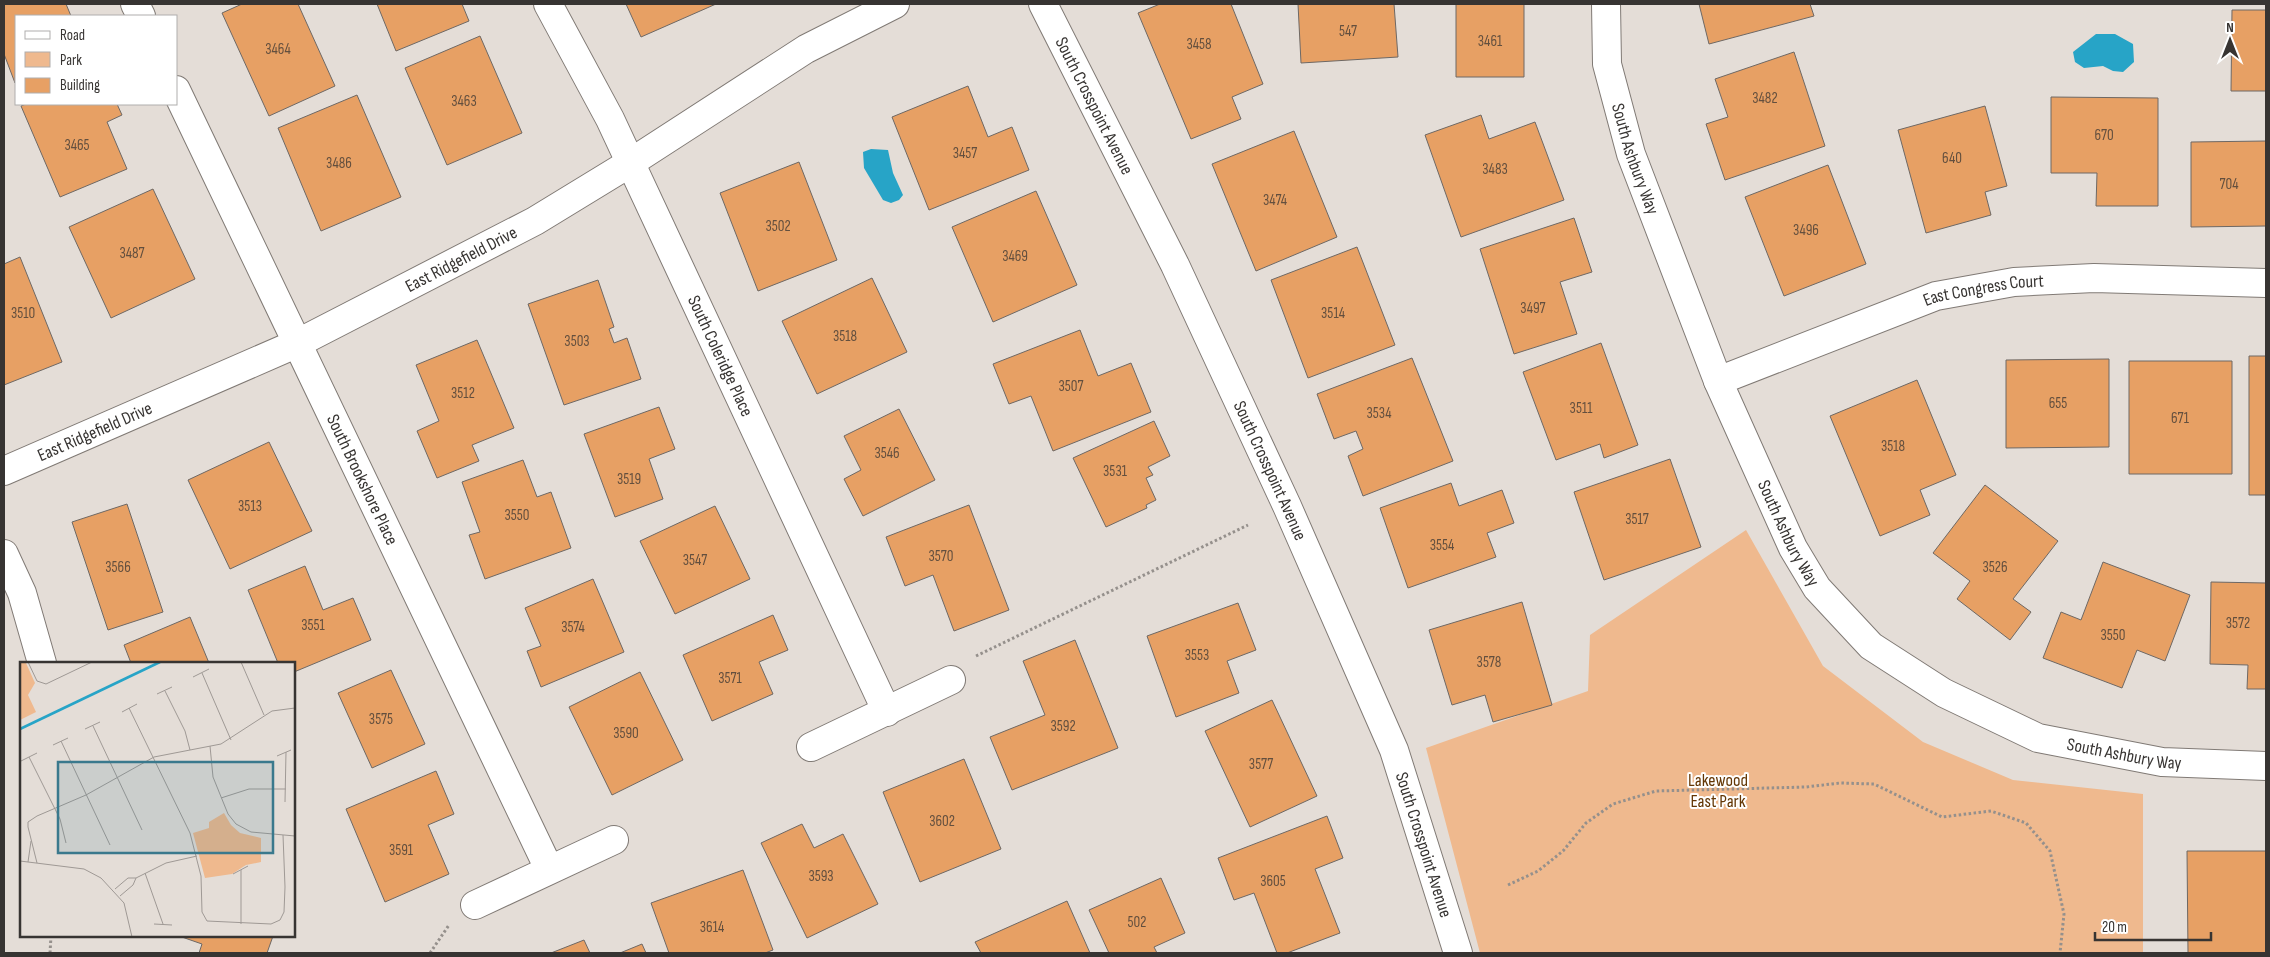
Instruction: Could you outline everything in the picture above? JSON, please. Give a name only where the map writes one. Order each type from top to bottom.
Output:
[{"type":"street","points":[[134,4],[140,15]]},
{"type":"street","name":"South Coleridge Place","points":[[548,4],[610,119],[887,712]]},
{"type":"street","name":"East Ridgefield Drive","points":[[4,471],[298,344],[535,221],[630,163],[806,49],[895,4]]},
{"type":"street","name":"South Crosspoint Avenue","points":[[1043,4],[1175,266],[1287,506],[1394,750],[1458,953]]},
{"type":"street","name":"South Ashbury Way","points":[[1606,4],[1607,64],[1630,154],[1718,381],[1793,548],[1818,588],[1871,646],[1944,693],[2038,738],[2162,762],[2266,766]]},
{"type":"street","name":"South Brookshore Place","points":[[178,94],[549,869]]},
{"type":"street","name":"East Congress Court","points":[[1718,381],[1936,296],[2014,282],[2094,278],[2266,283]]},
{"type":"street","points":[[4,554],[22,594],[42,662]]},
{"type":"street","points":[[812,747],[951,680]]},
{"type":"street","points":[[475,905],[614,840]]},
{"type":"path","points":[[975,657],[1248,524]]},
{"type":"path","points":[[1508,885],[1538,871],[1563,851],[1586,823],[1613,804],[1656,791],[1806,788],[1840,783],[1874,784],[1942,817],[1991,811],[2026,823],[2050,851],[2064,914],[2060,953]]},
{"type":"path","points":[[430,953],[451,923]]},
{"type":"path","points":[[50,953],[51,937]]},
{"type":"green space","name":"Lakewood East Park","points":[[1746,530],[1823,666],[1923,742],[2013,780],[2143,794],[2143,953],[1480,953],[1426,748],[1588,691],[1590,635]]},
{"type":"water","points":[[2096,34],[2115,34],[2133,44],[2134,62],[2123,72],[2113,71],[2103,66],[2084,68],[2075,62],[2073,52]]},
{"type":"water","points":[[871,149],[888,150],[893,173],[903,195],[899,200],[891,203],[883,200],[864,168],[863,152]]},
{"type":"building","points":[[4,4],[66,4],[71,15],[15,15],[15,83],[4,54]]},
{"type":"building","points":[[242,4],[298,4],[335,86],[269,116],[222,13]]},
{"type":"building","points":[[377,4],[462,4],[469,21],[396,51]]},
{"type":"building","points":[[626,4],[716,4],[641,37]]},
{"type":"building","points":[[1160,4],[1231,4],[1263,84],[1232,97],[1241,119],[1191,139],[1138,13]]},
{"type":"building","points":[[1298,4],[1394,4],[1398,57],[1301,63]]},
{"type":"building","points":[[1456,4],[1524,4],[1524,77],[1456,77]]},
{"type":"building","points":[[1699,4],[1810,4],[1814,16],[1709,44]]},
{"type":"building","points":[[2232,10],[2266,10],[2266,91],[2231,91]]},
{"type":"building","points":[[480,36],[522,133],[447,165],[405,68]]},
{"type":"building","points":[[1794,52],[1825,146],[1725,180],[1706,124],[1728,117],[1715,79]]},
{"type":"building","points":[[968,86],[988,137],[1012,127],[1029,170],[929,210],[892,117]]},
{"type":"building","points":[[357,95],[401,197],[321,231],[278,128]]},
{"type":"building","points":[[2051,97],[2158,98],[2158,206],[2096,206],[2097,173],[2051,173]]},
{"type":"building","points":[[117,105],[122,115],[107,122],[127,169],[60,197],[21,106]]},
{"type":"building","points":[[1985,106],[2007,186],[1985,192],[1991,215],[1926,233],[1898,130]]},
{"type":"building","points":[[1481,115],[1489,139],[1535,122],[1564,200],[1461,237],[1425,135]]},
{"type":"building","points":[[1294,131],[1337,237],[1256,271],[1212,164]]},
{"type":"building","points":[[2266,141],[2266,226],[2191,227],[2191,142]]},
{"type":"building","points":[[799,162],[837,260],[758,291],[720,193]]},
{"type":"building","points":[[1828,165],[1866,264],[1784,296],[1745,197]]},
{"type":"building","points":[[153,189],[195,279],[111,318],[69,227]]},
{"type":"building","points":[[1036,191],[1077,285],[993,322],[952,227]]},
{"type":"building","points":[[1574,218],[1592,272],[1560,282],[1577,334],[1514,354],[1480,249]]},
{"type":"building","points":[[1357,247],[1395,345],[1308,378],[1271,280]]},
{"type":"building","points":[[20,257],[62,362],[4,385],[4,264]]},
{"type":"building","points":[[872,278],[907,352],[817,394],[782,321]]},
{"type":"building","points":[[598,280],[614,327],[609,329],[614,343],[627,338],[641,379],[564,405],[528,304]]},
{"type":"building","points":[[1080,330],[1098,376],[1131,363],[1151,412],[1053,451],[1031,396],[1009,404],[993,364]]},
{"type":"building","points":[[477,340],[514,428],[472,445],[479,461],[437,478],[417,431],[439,421],[416,365]]},
{"type":"building","points":[[1601,343],[1638,445],[1604,458],[1600,444],[1556,460],[1523,372]]},
{"type":"building","points":[[2249,356],[2266,356],[2266,495],[2249,495]]},
{"type":"building","points":[[1412,358],[1453,461],[1363,496],[1348,456],[1363,449],[1356,431],[1334,439],[1317,394]]},
{"type":"building","points":[[2109,359],[2109,447],[2006,448],[2006,360]]},
{"type":"building","points":[[2129,361],[2232,361],[2232,474],[2129,474]]},
{"type":"building","points":[[1917,380],[1956,475],[1920,490],[1930,515],[1880,536],[1830,416]]},
{"type":"building","points":[[659,407],[675,449],[649,459],[663,499],[615,517],[584,434]]},
{"type":"building","points":[[899,409],[935,480],[863,516],[844,479],[861,470],[844,436]]},
{"type":"building","points":[[1154,421],[1170,456],[1148,467],[1153,475],[1146,478],[1156,500],[1146,505],[1147,508],[1106,527],[1073,458]]},
{"type":"building","points":[[269,442],[312,531],[230,569],[188,480]]},
{"type":"building","points":[[1670,459],[1701,547],[1604,580],[1574,492]]},
{"type":"building","points":[[523,460],[537,497],[551,492],[571,548],[485,579],[469,535],[480,532],[462,482]]},
{"type":"building","points":[[1451,483],[1459,506],[1502,490],[1514,523],[1487,533],[1496,557],[1408,588],[1380,508]]},
{"type":"building","points":[[1985,485],[2058,541],[2013,599],[2031,612],[2010,640],[1957,599],[1970,581],[1933,553]]},
{"type":"building","points":[[127,504],[163,612],[108,630],[72,522]]},
{"type":"building","points":[[969,505],[1009,610],[954,631],[933,575],[905,586],[886,537]]},
{"type":"building","points":[[715,506],[750,579],[675,614],[640,541]]},
{"type":"building","points":[[2103,562],[2190,595],[2165,661],[2137,650],[2122,688],[2043,658],[2061,612],[2081,620]]},
{"type":"building","points":[[305,566],[323,610],[353,598],[371,640],[295,672],[295,662],[278,662],[248,590]]},
{"type":"building","points":[[593,579],[624,652],[541,687],[527,651],[541,646],[525,608]]},
{"type":"building","points":[[2211,582],[2266,583],[2266,689],[2247,689],[2248,665],[2210,664]]},
{"type":"building","points":[[1522,602],[1552,705],[1493,722],[1485,695],[1452,705],[1429,630]]},
{"type":"building","points":[[1238,603],[1256,650],[1227,661],[1239,693],[1176,717],[1147,636]]},
{"type":"building","points":[[773,615],[788,650],[759,662],[773,694],[712,721],[683,655]]},
{"type":"building","points":[[190,617],[209,662],[131,662],[124,645]]},
{"type":"building","points":[[1075,640],[1118,748],[1012,790],[990,737],[1045,715],[1023,661]]},
{"type":"building","points":[[391,670],[425,744],[372,768],[338,693]]},
{"type":"building","points":[[640,672],[683,760],[612,795],[569,707]]},
{"type":"building","points":[[1272,700],[1317,796],[1250,827],[1205,731]]},
{"type":"building","points":[[964,759],[1001,849],[920,882],[883,792]]},
{"type":"building","points":[[436,771],[454,814],[428,825],[449,874],[385,902],[346,809]]},
{"type":"building","points":[[1327,816],[1343,858],[1315,869],[1340,933],[1287,953],[1277,953],[1254,893],[1234,900],[1218,858]]},
{"type":"building","points":[[802,824],[814,848],[843,834],[878,904],[807,938],[761,843]]},
{"type":"building","points":[[2187,851],[2266,851],[2266,953],[2188,953]]},
{"type":"building","points":[[743,870],[773,950],[765,953],[669,953],[651,903]]},
{"type":"building","points":[[1161,878],[1185,933],[1154,947],[1157,953],[1109,953],[1089,910]]},
{"type":"building","points":[[1067,901],[1090,953],[981,953],[975,942]]},
{"type":"building","points":[[182,937],[273,937],[267,953],[199,953],[202,944]]},
{"type":"building","points":[[584,940],[590,953],[551,953]]},
{"type":"building","points":[[642,944],[646,953],[620,953]]}]
